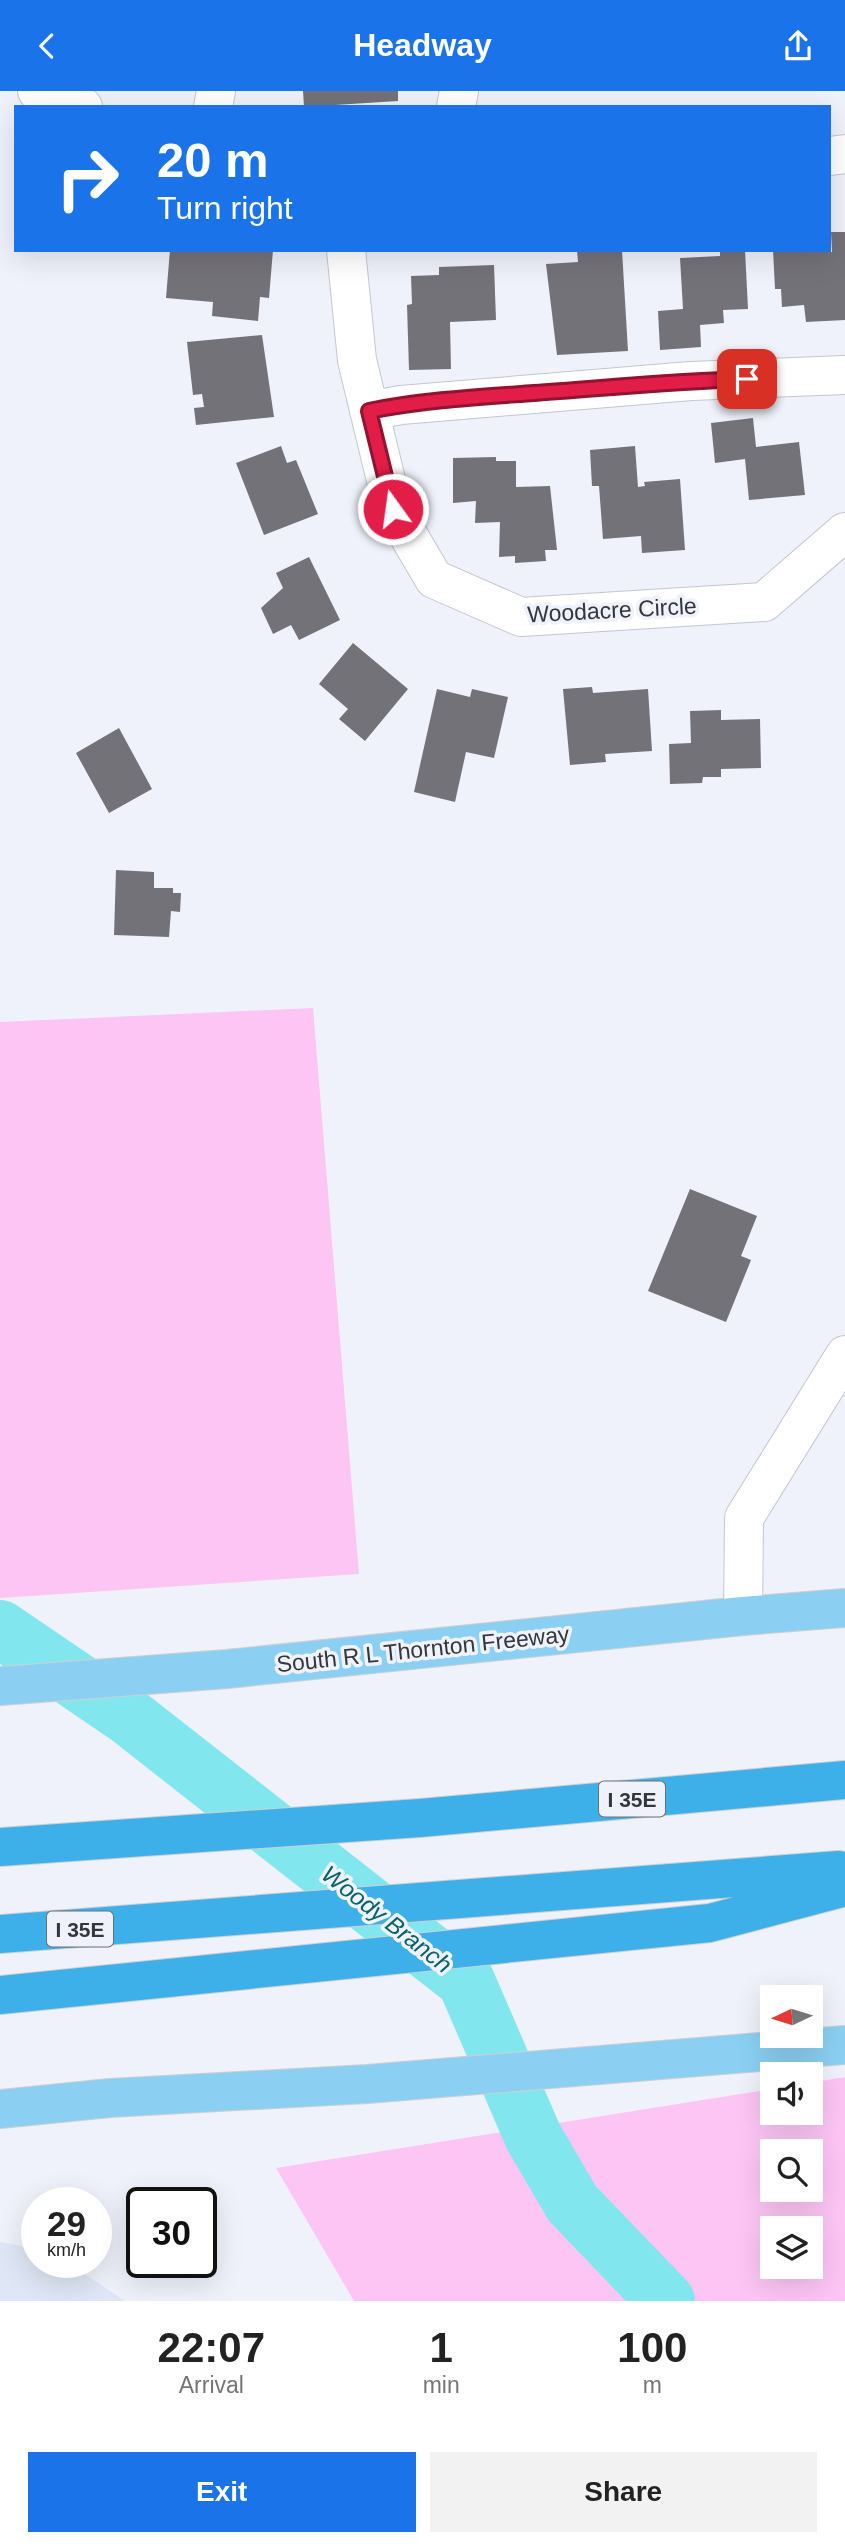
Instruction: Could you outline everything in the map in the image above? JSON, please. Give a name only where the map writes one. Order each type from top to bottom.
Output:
[{"type":"highway","name":"I 35E","points":[[0,1847],[420,1818],[845,1780]]},
{"type":"highway","name":"I 35E","points":[[0,1934],[845,1870]]},
{"type":"highway","points":[[0,1995],[710,1923],[845,1887]]},
{"type":"main road","name":"South R L Thornton Freeway","points":[[0,1686],[227,1669],[845,1608]]},
{"type":"main road","points":[[0,2109],[110,2098],[367,2084],[845,2045]]},
{"type":"street","points":[[37,91],[77,105]]},
{"type":"street","name":"Woodacre Circle","points":[[346,252],[357,360],[393,509],[434,579],[521,617],[764,602],[845,532]]},
{"type":"street","points":[[369,411],[401,405],[691,381],[845,375]]},
{"type":"street","points":[[743,1616],[744,1518],[845,1355]]},
{"type":"shaded area","points":[[313,1008],[359,1574],[0,1598],[0,1022]]},
{"type":"shaded area","points":[[845,2077],[845,2301],[354,2301],[276,2168],[760,2091],[760,2125],[823,2125],[823,2081]]},
{"type":"shaded area","points":[[0,2242],[21,2246],[21,2278],[90,2278],[125,2301],[0,2301]]},
{"type":"building","points":[[303,91],[398,91],[398,101],[304,105]]},
{"type":"building","points":[[831,232],[845,232],[845,320],[806,322],[804,305],[782,307],[781,289],[775,289],[773,252],[832,252]]},
{"type":"building","points":[[170,252],[273,252],[269,298],[260,297],[258,321],[212,316],[213,302],[166,298]]},
{"type":"building","points":[[577,252],[622,252],[628,351],[557,355],[546,264],[578,262]]},
{"type":"building","points":[[720,252],[745,252],[748,309],[723,310],[724,323],[700,325],[701,347],[660,350],[658,311],[683,309],[680,258],[720,256]]},
{"type":"building","points":[[494,265],[496,320],[450,322],[451,369],[409,370],[407,305],[412,304],[411,276],[439,275],[439,267]]},
{"type":"building","points":[[262,335],[274,417],[196,425],[194,408],[204,407],[202,394],[193,395],[187,342]]},
{"type":"building","points":[[753,418],[756,447],[799,442],[805,495],[749,500],[745,459],[715,463],[711,423]]},
{"type":"building","points":[[281,446],[287,463],[296,460],[318,514],[264,535],[236,463]]},
{"type":"building","points":[[635,446],[638,487],[645,486],[644,482],[680,479],[685,550],[642,553],[641,536],[603,539],[599,486],[592,486],[590,450]]},
{"type":"building","points":[[496,457],[496,461],[516,461],[516,487],[550,486],[557,550],[545,550],[546,561],[515,563],[515,556],[499,557],[500,522],[475,523],[476,501],[453,503],[453,458]]},
{"type":"building","points":[[309,557],[340,620],[299,640],[291,625],[273,634],[261,608],[283,588],[276,573]]},
{"type":"building","points":[[353,643],[408,689],[365,741],[339,719],[348,709],[319,684]]},
{"type":"building","points":[[592,687],[593,693],[648,689],[652,751],[605,754],[606,762],[570,765],[563,689]]},
{"type":"building","points":[[437,689],[470,697],[472,689],[508,697],[494,758],[466,752],[455,802],[414,792]]},
{"type":"building","points":[[721,710],[721,720],[760,719],[761,768],[721,769],[721,777],[703,777],[702,783],[670,784],[669,744],[691,743],[690,711]]},
{"type":"building","points":[[119,728],[152,789],[109,813],[76,753]]},
{"type":"building","points":[[116,870],[154,872],[154,888],[173,888],[173,893],[181,893],[180,912],[171,911],[169,937],[114,935]]},
{"type":"building","points":[[690,1189],[757,1216],[741,1256],[751,1260],[726,1322],[648,1291]]},
{"type":"waterway","name":"Woody Branch","points":[[0,1629],[128,1716],[466,1981],[533,2136],[572,2203],[666,2301]]},
{"type":"route","points":[[393,509],[369,411],[401,405],[494,396],[747,379]]}]
